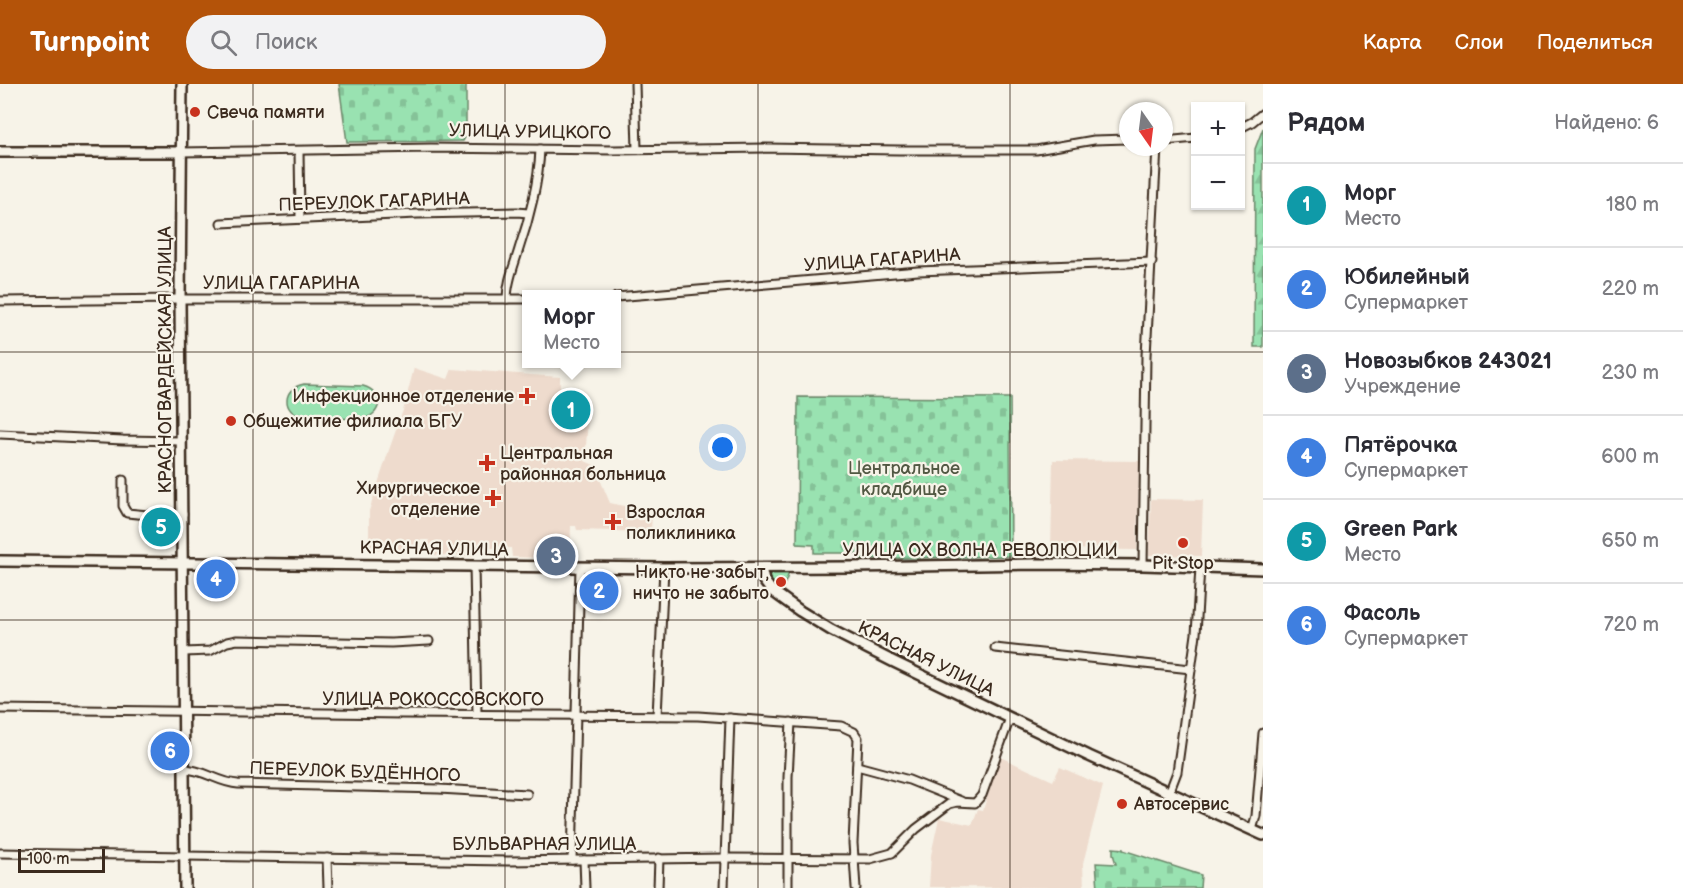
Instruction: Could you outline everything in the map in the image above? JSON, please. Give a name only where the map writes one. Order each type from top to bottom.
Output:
[{"type":"main road","name":"КРАСНОГВАРДЕЙСКАЯ УЛИЦА","points":[[182,84],[180,299],[185,888]]},
{"type":"main road","name":"УЛИЦА УРИЦКОГО","points":[[0,152],[180,152]]},
{"type":"main road","name":"КРАСНАЯ УЛИЦА","points":[[0,561],[761,568]]},
{"type":"main road","name":"УЛИЦА ОХ ВОЛНА РЕВОЛЮЦИИ","points":[[761,568],[956,564],[1143,565],[1263,569]]},
{"type":"main road","name":"КРАСНАЯ УЛИЦА","points":[[737,568],[751,574],[806,615],[831,630],[1010,718],[1263,835]]},
{"type":"main road","points":[[761,568],[764,581],[771,590]]},
{"type":"street","points":[[635,84],[638,150]]},
{"type":"street","points":[[1245,126],[1263,114]]},
{"type":"street","points":[[1173,140],[1191,138]]},
{"type":"street","name":"УЛИЦА УРИЦКОГО","points":[[180,152],[431,148],[1036,150],[1104,139],[1119,139]]},
{"type":"street","points":[[507,299],[508,286],[520,247],[539,166],[540,149]]},
{"type":"street","points":[[299,151],[300,219]]},
{"type":"street","points":[[1143,565],[1146,356],[1157,156]]},
{"type":"street","name":"ПЕРЕУЛОК ГАГАРИНА","points":[[221,223],[417,214],[528,213]]},
{"type":"street","name":"УЛИЦА ГАГАРИНА","points":[[621,297],[918,271],[1152,262]]},
{"type":"street","name":"УЛИЦА ГАГАРИНА","points":[[0,302],[180,299],[522,299]]},
{"type":"street","points":[[0,434],[182,441]]},
{"type":"street","points":[[123,480],[123,506],[127,513],[183,514]]},
{"type":"street","points":[[474,566],[477,714]]},
{"type":"street","points":[[572,860],[580,567]]},
{"type":"street","points":[[1169,793],[1178,772],[1198,615],[1200,567]]},
{"type":"street","points":[[657,716],[664,568]]},
{"type":"street","points":[[184,652],[210,651],[227,642],[237,640],[392,643],[429,641]]},
{"type":"street","points":[[995,648],[1191,669]]},
{"type":"street","name":"УЛИЦА РОКОССОВСКОГО","points":[[0,709],[657,716],[791,722],[846,728],[856,733],[857,766]]},
{"type":"street","points":[[724,888],[730,718]]},
{"type":"street","name":"БУЛЬВАРНАЯ УЛИЦА","points":[[0,853],[508,861],[659,858],[870,859],[889,855],[895,851],[916,829],[945,806],[953,802],[978,801],[1010,718]]},
{"type":"street","points":[[788,888],[788,777],[791,722]]},
{"type":"street","points":[[1252,830],[1256,816],[1263,733]]},
{"type":"street","points":[[856,888],[853,859],[857,766],[909,780],[963,802]]},
{"type":"street","name":"ПЕРЕУЛОК БУДЁННОГО","points":[[184,769],[224,782],[238,784],[439,789],[527,794]]},
{"type":"street","points":[[327,858],[328,888]]},
{"type":"street","points":[[658,888],[659,858]]},
{"type":"street","points":[[584,860],[585,888]]},
{"type":"shaded area","name":"Центральная районная больница","points":[[414,368],[448,379],[452,369],[560,377],[560,401],[589,402],[585,461],[594,465],[610,503],[652,512],[651,532],[577,530],[576,526],[571,526],[570,558],[542,555],[542,558],[512,557],[511,548],[474,548],[473,556],[429,555],[429,540],[419,540],[419,550],[369,549],[369,511],[408,396]]},
{"type":"shaded area","points":[[1053,460],[1139,461],[1137,550],[1051,549]]},
{"type":"shaded area","points":[[1151,499],[1203,500],[1201,556],[1149,555]]},
{"type":"shaded area","points":[[1000,757],[1053,781],[1060,767],[1103,786],[1083,863],[1084,888],[929,887],[931,855],[939,818],[972,825],[978,809],[983,810]]},
{"type":"green space","points":[[339,84],[466,84],[466,136],[463,141],[347,142]]},
{"type":"green space","points":[[1263,128],[1263,347],[1254,347],[1255,149]]},
{"type":"green space","points":[[304,384],[363,386],[375,393],[378,398],[377,409],[368,417],[361,419],[303,417],[291,410],[287,400],[291,390]]},
{"type":"green space","name":"Центральное кладбище","points":[[798,397],[1010,398],[1011,556],[860,559],[860,553],[814,553],[814,545],[797,544]]},
{"type":"green space","points":[[771,573],[789,573],[781,593],[770,581],[768,576]]},
{"type":"green space","points":[[1113,848],[1123,849],[1201,875],[1200,888],[1098,888],[1096,863],[1116,864]]},
{"type":"place","name":"Свеча памяти","points":[[195,112]]},
{"type":"place","name":"Инфекционное отделение","points":[[527,396]]},
{"type":"place","name":"Морг","points":[[571,410]]},
{"type":"place","name":"Общежитие филиала БГУ","points":[[231,421]]},
{"type":"place","name":"Центральная районная больница","points":[[487,463]]},
{"type":"place","name":"Хирургическое отделение","points":[[493,498]]},
{"type":"place","name":"Взрослая поликлиника","points":[[613,522]]},
{"type":"place","name":"Green Park","points":[[161,527]]},
{"type":"place","name":"Pit Stop","points":[[1183,543]]},
{"type":"place","name":"Новозыбков 243021","points":[[556,556]]},
{"type":"place","name":"Пятёрочка","points":[[216,579]]},
{"type":"place","name":"Никто не забыт, ничто не забыто","points":[[781,582]]},
{"type":"place","name":"Юбилейный","points":[[599,591]]},
{"type":"place","name":"Фасоль","points":[[170,751]]},
{"type":"place","name":"Автосервис","points":[[1122,804]]}]
